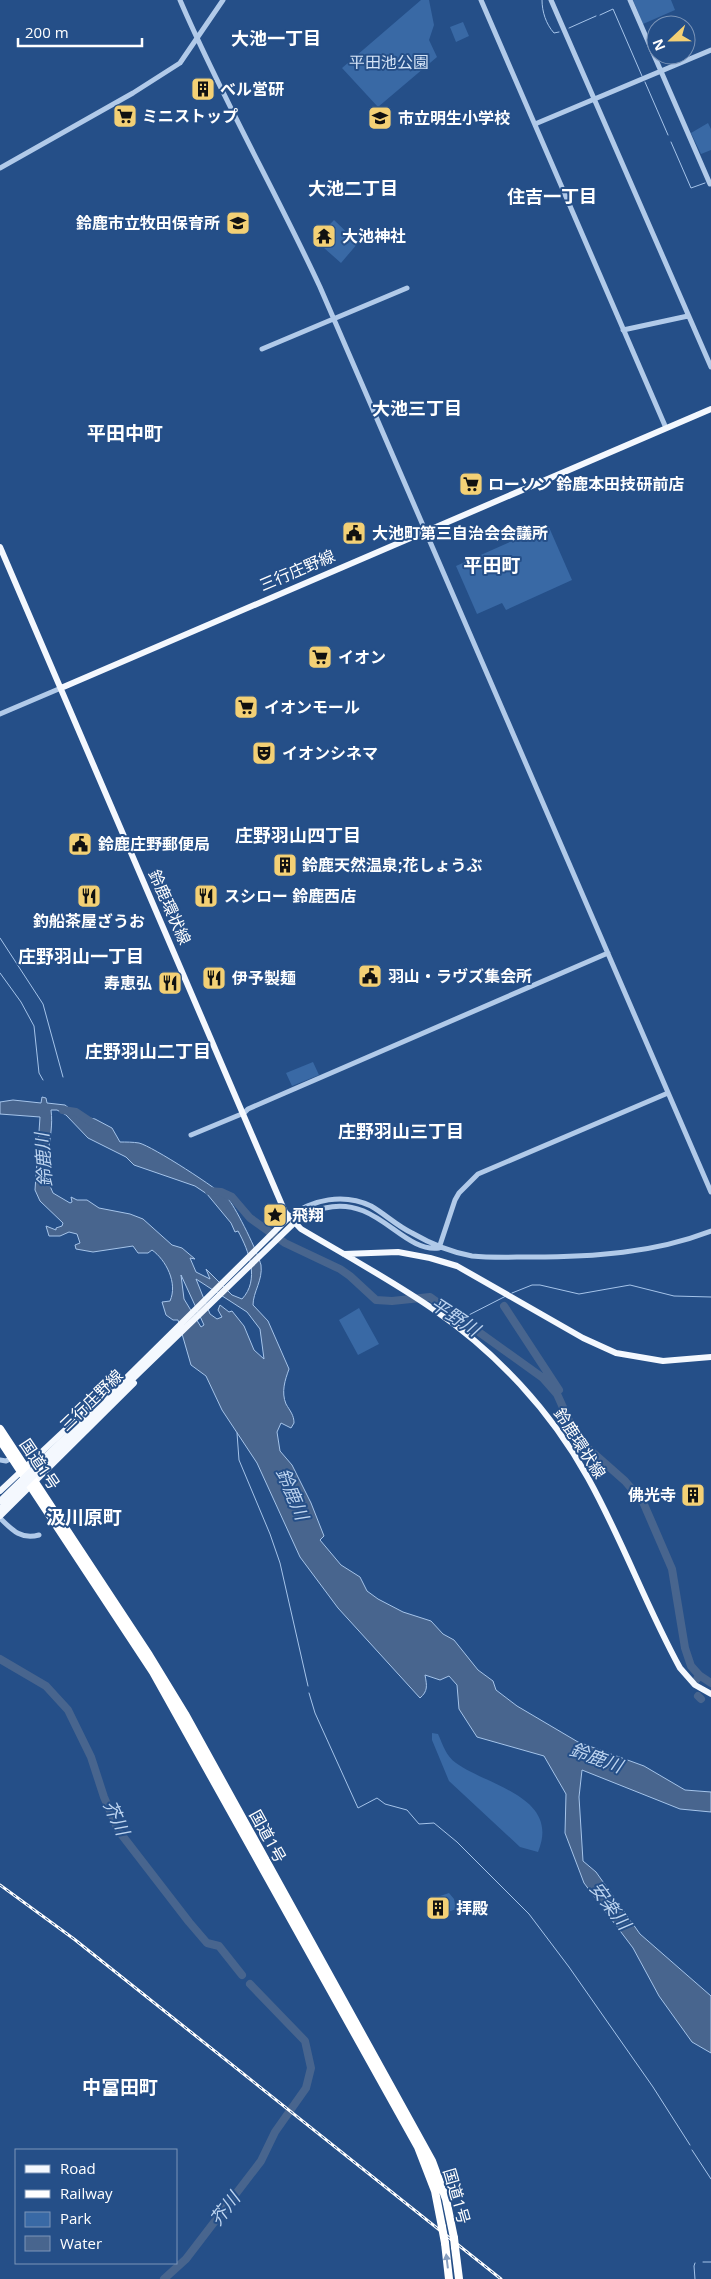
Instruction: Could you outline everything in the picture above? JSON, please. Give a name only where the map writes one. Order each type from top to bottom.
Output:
[{"type":"highway","name":"国道1号","points":[[0,1429],[137,1646],[187,1730],[422,2155],[436,2191],[449,2279]]},
{"type":"highway","name":"国道1号","points":[[0,1440],[12,1458],[28,1476],[149,1655],[182,1709],[362,2032],[436,2169],[446,2199],[454,2238],[459,2279]]},
{"type":"main road","name":"三行庄野線","points":[[60,688],[711,409]]},
{"type":"main road","name":"鈴鹿環状線","points":[[0,547],[289,1217],[301,1229],[434,1309],[482,1346],[527,1392],[561,1435],[588,1478],[680,1668],[695,1685],[711,1694]]},
{"type":"main road","name":"三行庄野線","points":[[113,1394],[173,1342],[285,1226],[289,1217]]},
{"type":"main road","name":"三行庄野線","points":[[28,1476],[113,1394],[153,1351],[285,1226],[294,1223]]},
{"type":"main road","points":[[343,1254],[398,1252],[430,1258],[457,1266],[583,1338],[616,1353],[663,1361],[711,1356]]},
{"type":"main road","points":[[358,1262],[361,1257],[367,1254]]},
{"type":"main road","name":"三行庄野線","points":[[28,1476],[120,1378],[153,1351]]},
{"type":"main road","name":"三行庄野線","points":[[28,1476],[126,1391],[146,1367]]},
{"type":"main road","points":[[0,1491],[28,1476]]},
{"type":"main road","points":[[0,1501],[28,1476]]},
{"type":"main road","points":[[0,1509],[28,1476]]},
{"type":"main road","points":[[0,1517],[28,1476]]},
{"type":"street","points":[[180,0],[196,39],[295,233],[334,320],[711,1192]]},
{"type":"street","points":[[0,168],[166,73],[180,63],[223,0]]},
{"type":"street","points":[[481,0],[666,428]]},
{"type":"street","points":[[552,0],[711,367]]},
{"type":"street","points":[[630,0],[710,184]]},
{"type":"street","points":[[535,124],[711,50]]},
{"type":"street","points":[[262,349],[407,288]]},
{"type":"street","points":[[623,330],[688,316]]},
{"type":"street","points":[[0,714],[60,688]]},
{"type":"street","points":[[191,1135],[608,953]]},
{"type":"street","points":[[439,1248],[455,1200],[478,1174],[668,1093]]},
{"type":"street","points":[[289,1217],[298,1210],[318,1202],[336,1199],[356,1201],[371,1207],[401,1227],[439,1248],[484,1257],[592,1256],[648,1249],[711,1231]]},
{"type":"street","points":[[294,1223],[303,1216],[317,1210],[334,1206],[351,1206],[370,1213],[420,1244],[432,1249],[439,1248]]},
{"type":"street","points":[[0,1460],[6,1461],[12,1458]]},
{"type":"street","points":[[0,1517],[11,1529],[21,1535],[39,1536]]},
{"type":"green space","name":"平田池公園","points":[[421,0],[429,0],[434,25],[429,40],[437,57],[378,107],[342,68]]},
{"type":"green space","points":[[633,0],[671,0],[675,10],[664,15],[646,15],[646,23],[643,24]]},
{"type":"green space","points":[[463,22],[469,36],[456,42],[450,27]]},
{"type":"green space","points":[[708,123],[711,129],[711,150],[701,154],[691,133]]},
{"type":"green space","points":[[334,220],[358,243],[341,263],[315,240]]},
{"type":"green space","points":[[548,525],[572,580],[506,610],[502,603],[477,614],[456,566]]},
{"type":"green space","points":[[313,1062],[319,1075],[292,1086],[286,1073]]},
{"type":"green space","points":[[359,1308],[379,1344],[358,1355],[339,1320]]},
{"type":"green space","points":[[432,1733],[438,1734],[447,1754],[456,1763],[518,1795],[531,1806],[539,1818],[542,1833],[538,1852],[520,1847],[449,1781],[432,1740]]},
{"type":"green space","points":[[449,1893],[454,1899],[456,1909],[432,1918],[428,1900]]},
{"type":"water","points":[[42,1097],[46,1098],[47,1103],[65,1105],[79,1116],[95,1119],[112,1128],[120,1142],[139,1143],[146,1146],[213,1187],[233,1205],[252,1242],[261,1265],[261,1276],[253,1305],[268,1321],[289,1369],[284,1395],[286,1404],[293,1415],[294,1423],[291,1428],[281,1423],[277,1432],[280,1451],[292,1465],[311,1503],[324,1536],[320,1540],[341,1565],[360,1577],[367,1591],[378,1599],[403,1612],[431,1621],[443,1634],[454,1640],[478,1670],[493,1681],[496,1690],[517,1706],[578,1742],[644,1766],[685,1790],[711,1792],[711,1812],[680,1809],[582,1770],[579,1797],[583,1861],[596,1872],[640,1934],[711,1996],[711,2053],[692,2042],[659,1996],[633,1948],[584,1883],[565,1833],[566,1794],[544,1756],[477,1737],[459,1709],[457,1685],[449,1676],[440,1680],[425,1675],[426,1688],[420,1698],[338,1608],[300,1557],[257,1463],[222,1410],[206,1376],[191,1365],[178,1320],[173,1320],[166,1315],[162,1302],[170,1301],[173,1287],[169,1272],[162,1260],[152,1250],[148,1253],[138,1253],[133,1246],[93,1252],[76,1249],[75,1245],[80,1243],[77,1234],[69,1232],[60,1236],[49,1236],[46,1226],[56,1230],[63,1223],[40,1201],[35,1190],[40,1117],[0,1114],[0,1102],[13,1100],[41,1103]],"holes":[[[51,1110],[57,1110],[66,1115],[88,1138],[126,1157],[134,1165],[195,1186],[207,1194],[231,1223],[235,1232],[238,1231],[246,1247],[252,1274],[251,1283],[242,1299],[232,1295],[206,1269],[210,1279],[196,1272],[190,1258],[195,1259],[182,1248],[172,1245],[143,1219],[130,1214],[99,1208],[87,1200],[77,1200],[71,1197],[72,1202],[70,1203],[53,1193],[47,1172],[52,1121]],[[181,1275],[204,1325],[201,1327],[184,1299]],[[196,1279],[247,1312],[260,1329],[264,1359],[254,1350],[244,1326],[232,1311],[229,1312],[220,1305],[218,1310],[222,1317],[217,1319],[210,1314]]]},
{"type":"waterway","points":[[542,0],[549,26],[554,33],[559,32]]},
{"type":"waterway","points":[[600,15],[613,9],[642,76]]},
{"type":"waterway","points":[[569,28],[596,16]]},
{"type":"waterway","points":[[645,82],[668,135]]},
{"type":"waterway","points":[[671,142],[691,188],[705,183]]},
{"type":"waterway","points":[[0,938],[43,1004],[63,1077]]},
{"type":"waterway","points":[[0,973],[21,1002],[34,1026],[39,1073],[43,1080]]},
{"type":"waterway","name":"平野川","points":[[63,1110],[76,1112],[91,1122]]},
{"type":"waterway","name":"平野川","points":[[209,1191],[221,1192],[232,1197],[250,1218],[285,1243],[340,1269],[376,1300],[392,1301],[430,1297],[543,1378],[557,1394],[570,1423],[582,1443],[625,1481],[643,1502],[672,1569],[685,1648],[691,1666],[699,1675],[697,1679]]},
{"type":"waterway","points":[[512,1293],[532,1285],[540,1285],[579,1294],[630,1285],[674,1296],[711,1297]]},
{"type":"waterway","points":[[461,1319],[506,1296]]},
{"type":"waterway","points":[[504,1306],[559,1390]]},
{"type":"waterway","points":[[237,1433],[239,1460],[280,1563],[308,1686]]},
{"type":"waterway","name":"芥川","points":[[0,1659],[46,1686],[68,1710],[91,1757],[104,1797],[118,1830],[189,1922],[207,1943],[219,1946],[242,1975]]},
{"type":"waterway","name":"平野川","points":[[699,1675],[711,1683]]},
{"type":"waterway","points":[[309,1693],[315,1713],[358,1808],[377,1798],[385,1804],[407,1810],[419,1824],[434,1823],[457,1842],[529,1914],[569,1967],[653,2087],[690,2145]]},
{"type":"waterway","name":"平野川","points":[[698,1696],[701,1699]]},
{"type":"waterway","name":"芥川","points":[[164,2279],[186,2259],[261,2161],[275,2132],[306,2088],[311,2068],[305,2041],[250,1984]]},
{"type":"waterway","points":[[692,2150],[711,2179]]},
{"type":"waterway","points":[[703,2262],[711,2262]]},
{"type":"waterway","points":[[695,2263],[695,2279]]},
{"type":"railway","points":[[0,1885],[74,1939],[501,2279]]},
{"type":"place","name":"べル営研","points":[[203,89]]},
{"type":"place","name":"ミニストップ","points":[[125,116]]},
{"type":"place","name":"市立明生小学校","points":[[380,118]]},
{"type":"place","name":"鈴鹿市立牧田保育所","points":[[238,223]]},
{"type":"place","name":"大池神社","points":[[324,236]]},
{"type":"place","name":"ローソン 鈴鹿本田技研前店","points":[[471,484]]},
{"type":"place","name":"大池町第三自治会会議所","points":[[354,533]]},
{"type":"place","name":"イオン","points":[[320,657]]},
{"type":"place","name":"イオンモール","points":[[246,707]]},
{"type":"place","name":"イオンシネマ","points":[[264,753]]},
{"type":"place","name":"鈴鹿庄野郵便局","points":[[80,844]]},
{"type":"place","name":"鈴鹿天然温泉;花しょうぶ","points":[[285,865]]},
{"type":"place","name":"釣船茶屋ざうお","points":[[89,896]]},
{"type":"place","name":"スシロー 鈴鹿西店","points":[[206,896]]},
{"type":"place","name":"羽山・ラヴズ集会所","points":[[370,976]]},
{"type":"place","name":"伊予製麺","points":[[214,978]]},
{"type":"place","name":"寿恵弘","points":[[170,983]]},
{"type":"place","name":"飛翔","points":[[275,1215]]},
{"type":"place","name":"佛光寺","points":[[693,1495]]},
{"type":"place","name":"拝殿","points":[[438,1908]]},
{"type":"district","name":"大池一丁目","points":[[276,39]]},
{"type":"district","name":"大池二丁目","points":[[353,189]]},
{"type":"district","name":"住吉一丁目","points":[[552,197]]},
{"type":"district","name":"大池三丁目","points":[[417,409]]},
{"type":"district","name":"平田中町","points":[[125,433]]},
{"type":"district","name":"平田町","points":[[492,565]]},
{"type":"district","name":"庄野羽山四丁目","points":[[298,836]]},
{"type":"district","name":"庄野羽山一丁目","points":[[81,957]]},
{"type":"district","name":"庄野羽山二丁目","points":[[148,1052]]},
{"type":"district","name":"庄野羽山三丁目","points":[[401,1132]]},
{"type":"district","name":"汲川原町","points":[[84,1517]]},
{"type":"district","name":"中冨田町","points":[[120,2087]]},
{"type":"water label","name":"鈴鹿川","points":[[44,1160]]},
{"type":"water label","name":"鈴鹿川","points":[[292,1494]]},
{"type":"water label","name":"鈴鹿川","points":[[596,1758]]},
{"type":"water label","name":"安楽川","points":[[610,1906]]}]
